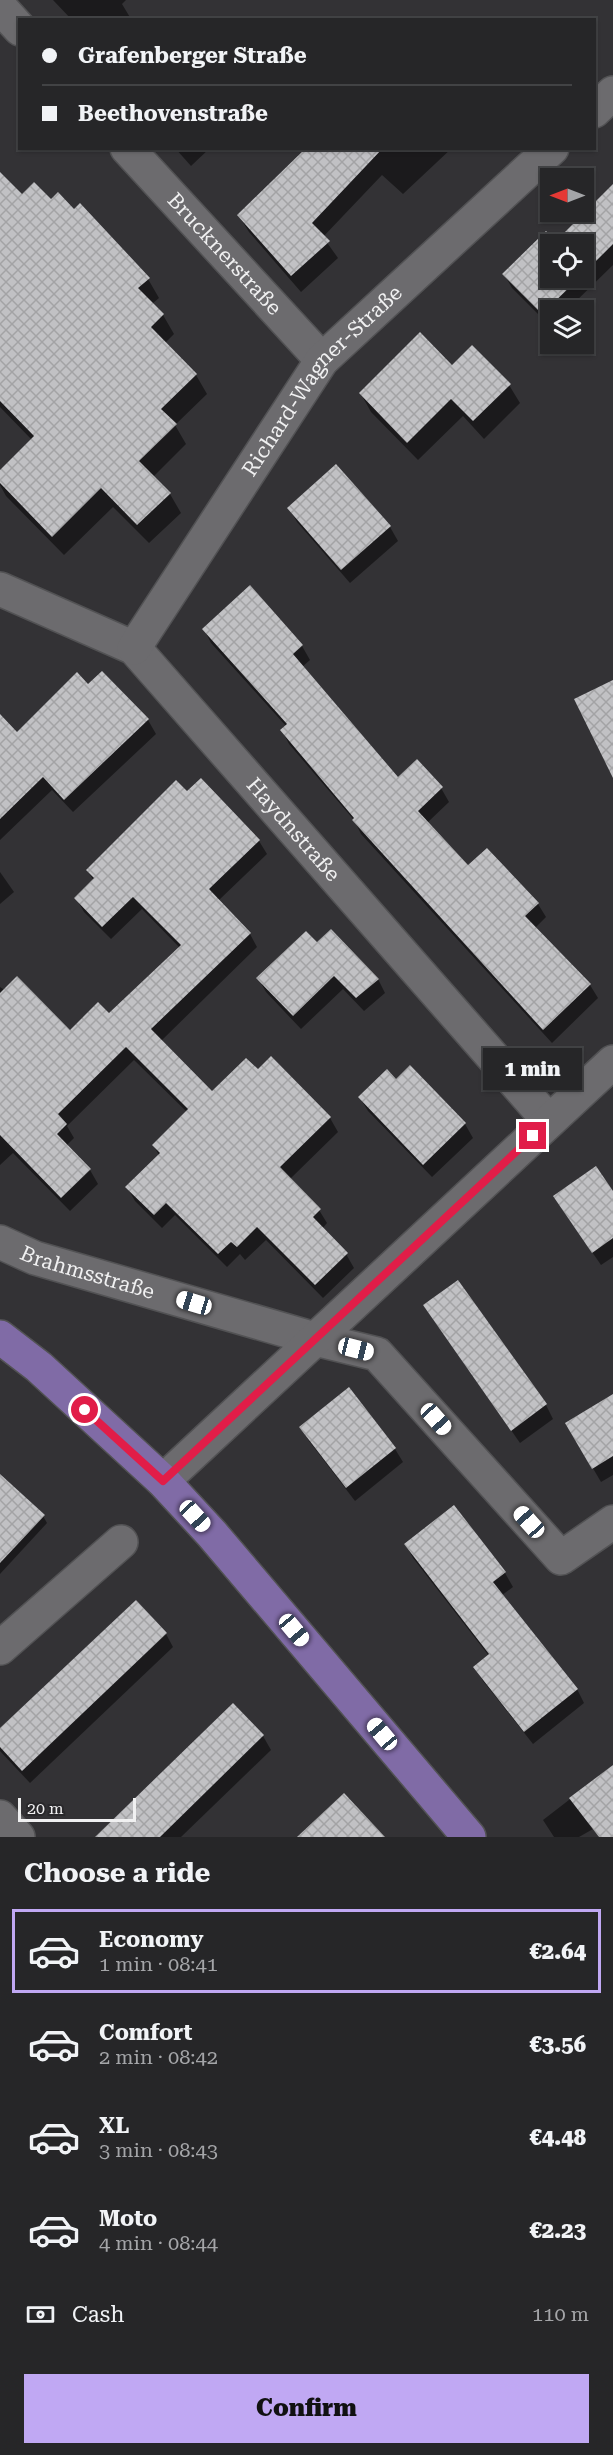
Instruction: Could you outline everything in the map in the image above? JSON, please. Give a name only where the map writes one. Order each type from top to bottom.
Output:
[{"type":"main road","points":[[0,1337],[39,1367],[163,1481],[218,1541],[470,1837]]},
{"type":"street","points":[[0,7],[18,27]]},
{"type":"street","points":[[596,109],[613,93]]},
{"type":"street","name":"Brucknerstraße","points":[[129,150],[322,360]]},
{"type":"street","name":"Richard-Wagner-Straße","points":[[134,648],[322,360],[550,150]]},
{"type":"street","name":"Haydnstraße","points":[[0,589],[134,648],[549,1121]]},
{"type":"street","points":[[163,1481],[613,1062]]},
{"type":"street","name":"Brahmsstraße","points":[[0,1242],[35,1258],[315,1339],[377,1354],[561,1558],[613,1522]]},
{"type":"street","points":[[0,1648],[121,1542]]},
{"type":"street","points":[[0,1817],[18,1837]]},
{"type":"building","points":[[304,150],[381,150],[312,223],[330,241],[291,276],[237,215]]},
{"type":"building","points":[[0,172],[22,194],[34,182],[51,199],[58,192],[74,209],[80,203],[150,278],[138,288],[164,314],[151,327],[197,374],[161,409],[177,424],[139,461],[171,493],[137,525],[101,488],[52,537],[0,483],[0,470],[34,436],[0,401]]},
{"type":"building","points":[[613,184],[613,244],[594,263],[594,234],[563,234],[575,222],[594,222],[594,203]]},
{"type":"building","points":[[540,237],[540,288],[569,288],[556,300],[540,300],[540,312],[502,274]]},
{"type":"building","points":[[420,332],[452,365],[472,345],[511,384],[473,421],[451,399],[407,443],[359,393]]},
{"type":"building","points":[[336,464],[391,526],[341,570],[287,508]]},
{"type":"building","points":[[250,585],[303,645],[293,654],[398,777],[417,759],[443,787],[418,811],[468,865],[487,848],[539,903],[525,916],[591,984],[543,1030],[352,820],[354,818],[280,730],[287,724],[202,629]]},
{"type":"building","points":[[102,671],[149,719],[64,800],[43,777],[0,819],[0,714],[17,732],[77,672],[88,684]]},
{"type":"building","points":[[613,680],[613,778],[574,699]]},
{"type":"building","points":[[201,778],[260,840],[209,889],[251,933],[151,1029],[212,1091],[246,1058],[258,1069],[271,1056],[331,1117],[280,1167],[321,1209],[313,1217],[348,1253],[315,1285],[257,1227],[237,1247],[231,1242],[218,1254],[166,1203],[154,1215],[125,1187],[160,1153],[152,1145],[188,1109],[126,1047],[58,1114],[67,1124],[57,1134],[91,1169],[61,1198],[0,1135],[0,993],[17,976],[70,1030],[98,1002],[109,1013],[181,945],[133,897],[102,927],[74,898],[94,878],[86,870],[176,780],[187,791]]},
{"type":"building","points":[[331,929],[379,979],[356,998],[334,976],[293,1016],[256,978],[306,931],[317,942]]},
{"type":"building","points":[[410,1065],[466,1123],[423,1165],[358,1097],[387,1069],[396,1079]]},
{"type":"building","points":[[596,1166],[613,1191],[613,1238],[592,1253],[553,1196]]},
{"type":"building","points":[[458,1280],[547,1404],[511,1431],[423,1305]]},
{"type":"building","points":[[349,1387],[396,1448],[346,1488],[299,1427]]},
{"type":"building","points":[[613,1394],[613,1456],[592,1469],[565,1423]]},
{"type":"building","points":[[0,1474],[45,1515],[0,1563]]},
{"type":"building","points":[[454,1505],[506,1572],[493,1582],[578,1689],[524,1732],[473,1667],[489,1654],[404,1544]]},
{"type":"building","points":[[136,1600],[167,1633],[22,1771],[0,1747],[0,1728]]},
{"type":"building","points":[[233,1703],[264,1735],[160,1837],[95,1837]]},
{"type":"building","points":[[613,1765],[613,1837],[599,1837],[569,1798]]},
{"type":"building","points":[[344,1793],[385,1837],[297,1837]]},
{"type":"route","points":[[85,1410],[163,1481],[533,1136]]}]
